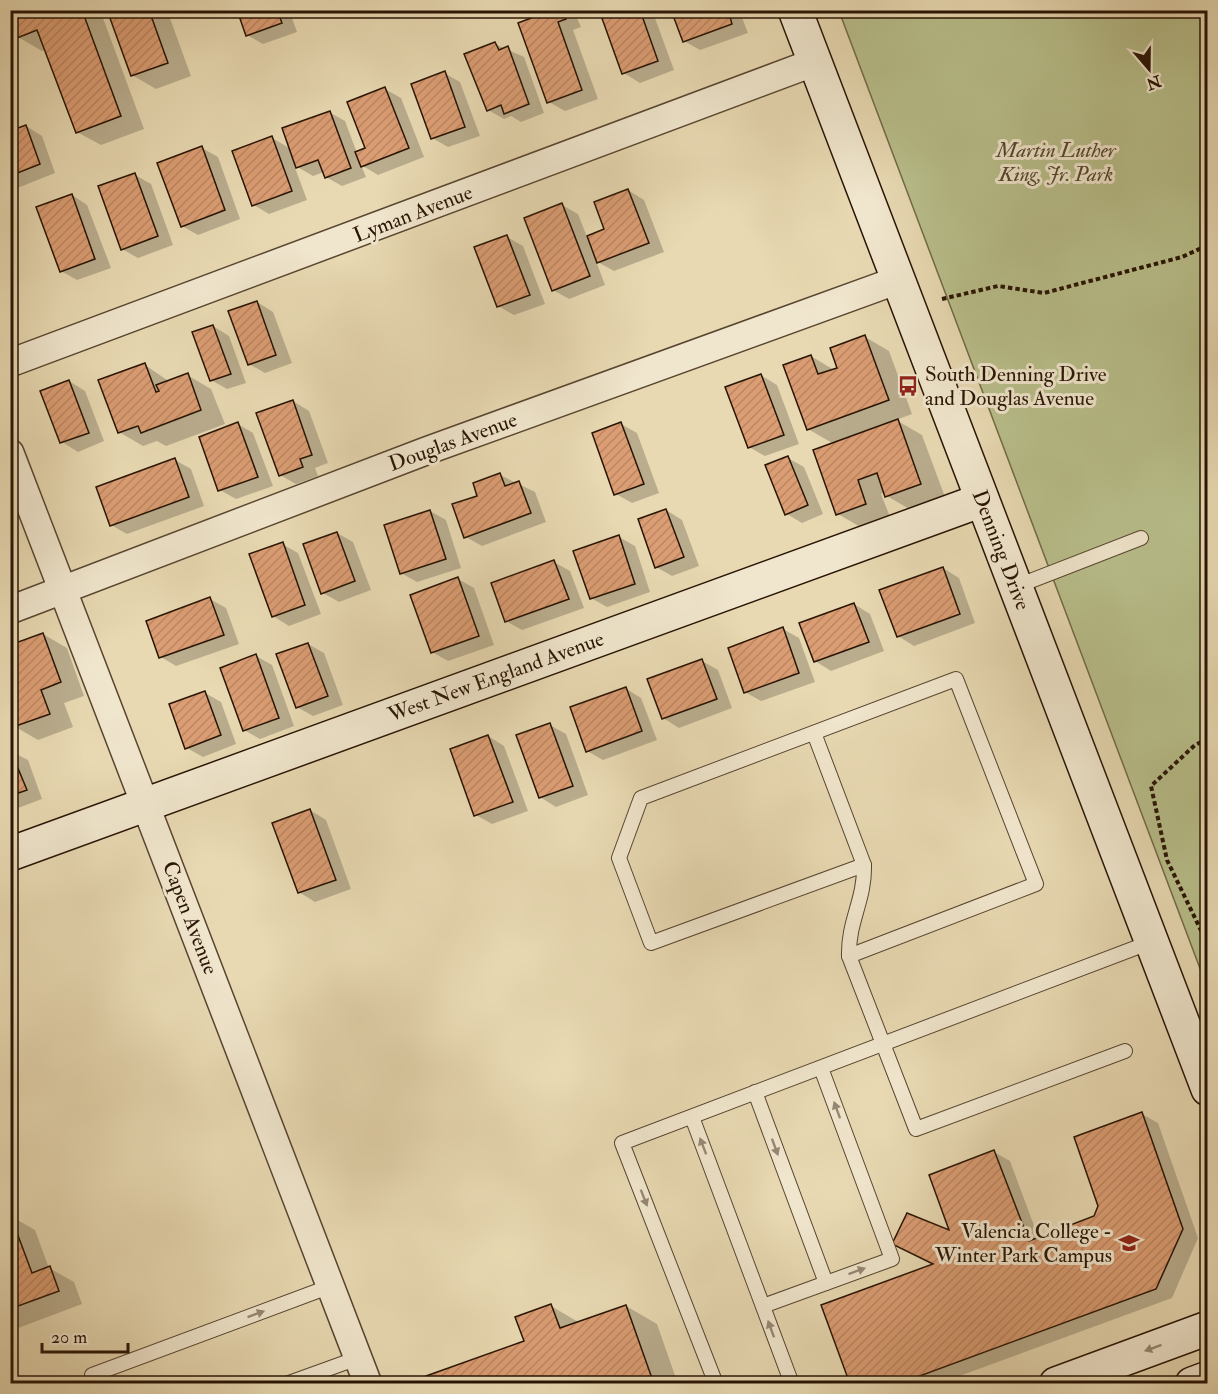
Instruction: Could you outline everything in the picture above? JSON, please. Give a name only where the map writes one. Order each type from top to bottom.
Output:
[{"type":"street","name":"Denning Drive","points":[[795,10],[1208,1089]]},
{"type":"street","name":"Lyman Avenue","points":[[10,363],[814,62]]},
{"type":"street","name":"Douglas Avenue","points":[[10,610],[437,447],[898,280]]},
{"type":"street","name":"Capen Avenue","points":[[10,453],[368,1383]]},
{"type":"street","name":"West New England Avenue","points":[[10,854],[982,500]]},
{"type":"street","points":[[1056,1383],[1208,1328]]},
{"type":"street","points":[[1192,1383],[1208,1378]]},
{"type":"lane","points":[[1016,588],[1141,538]]},
{"type":"lane","points":[[849,956],[1036,884],[956,680],[641,798],[619,858],[651,943],[864,865]]},
{"type":"lane","points":[[814,734],[864,865],[864,887],[848,936],[849,956],[916,1129],[1125,1051]]},
{"type":"lane","points":[[716,1383],[622,1143],[1151,942]]},
{"type":"lane","points":[[763,1306],[892,1259],[821,1068]]},
{"type":"lane","points":[[755,1092],[826,1283]]},
{"type":"lane","points":[[692,1117],[792,1383]]},
{"type":"lane","points":[[95,1383],[92,1375],[331,1286]]},
{"type":"lane","points":[[286,1383],[358,1358]]},
{"type":"path","points":[[942,299],[998,286],[1044,293],[1182,257],[1208,245]]},
{"type":"path","points":[[1208,739],[1196,745],[1151,786],[1167,860],[1208,945]]},
{"type":"green space","name":"Martin Luther King, Jr. Park","points":[[839,11],[1207,11],[1208,827],[1204,829],[1208,839],[1207,987]]},
{"type":"building","points":[[10,10],[82,10],[121,116],[76,133],[37,30],[17,38],[10,20]]},
{"type":"building","points":[[107,10],[149,10],[168,63],[131,76]]},
{"type":"building","points":[[237,10],[277,10],[282,23],[246,36]]},
{"type":"building","points":[[552,10],[563,10],[566,19],[558,22],[582,90],[547,103],[518,23]]},
{"type":"building","points":[[599,10],[640,10],[658,61],[622,74]]},
{"type":"building","points":[[671,10],[728,10],[732,24],[683,42]]},
{"type":"building","points":[[495,42],[499,50],[508,46],[529,104],[504,114],[501,105],[487,111],[464,54]]},
{"type":"building","points":[[445,71],[465,127],[431,139],[411,84]]},
{"type":"building","points":[[385,87],[409,148],[361,167],[355,152],[365,148],[347,102]]},
{"type":"building","points":[[330,111],[351,168],[325,178],[318,160],[296,168],[282,128]]},
{"type":"building","points":[[26,125],[40,164],[10,176],[10,131]]},
{"type":"building","points":[[272,136],[292,191],[252,206],[232,151]]},
{"type":"building","points":[[202,146],[225,210],[181,227],[157,163]]},
{"type":"building","points":[[135,173],[158,236],[121,250],[98,186]]},
{"type":"building","points":[[628,189],[649,243],[597,263],[587,236],[604,229],[594,202]]},
{"type":"building","points":[[72,194],[95,259],[60,272],[36,207]]},
{"type":"building","points":[[562,203],[590,276],[552,291],[524,218]]},
{"type":"building","points":[[507,235],[530,295],[497,307],[474,247]]},
{"type":"building","points":[[257,301],[276,355],[248,365],[228,311]]},
{"type":"building","points":[[213,325],[231,374],[210,381],[192,332]]},
{"type":"building","points":[[865,335],[889,400],[807,430],[783,365],[811,355],[818,374],[837,368],[830,348]]},
{"type":"building","points":[[145,363],[156,392],[159,391],[156,385],[188,373],[201,410],[141,433],[138,426],[118,433],[98,380]]},
{"type":"building","points":[[761,374],[784,435],[748,448],[725,387]]},
{"type":"building","points":[[69,380],[89,433],[60,443],[40,391]]},
{"type":"building","points":[[293,400],[312,455],[300,459],[303,467],[279,476],[256,413]]},
{"type":"building","points":[[898,419],[921,484],[885,497],[877,473],[858,480],[866,504],[836,515],[813,450]]},
{"type":"building","points":[[238,422],[258,477],[218,491],[199,437]]},
{"type":"building","points":[[621,422],[644,484],[614,495],[592,433]]},
{"type":"building","points":[[788,456],[808,505],[785,515],[765,465]]},
{"type":"building","points":[[175,458],[189,497],[110,526],[96,487]]},
{"type":"building","points":[[500,473],[505,486],[519,481],[531,513],[464,538],[452,504],[477,496],[473,483]]},
{"type":"building","points":[[666,509],[684,557],[655,568],[638,519]]},
{"type":"building","points":[[430,510],[446,559],[400,574],[384,525]]},
{"type":"building","points":[[337,532],[355,581],[321,594],[303,544]]},
{"type":"building","points":[[619,535],[635,584],[590,599],[573,551]]},
{"type":"building","points":[[283,542],[305,605],[272,617],[249,554]]},
{"type":"building","points":[[554,560],[569,599],[505,622],[491,583]]},
{"type":"building","points":[[943,567],[960,614],[897,637],[879,590]]},
{"type":"building","points":[[458,577],[479,636],[431,653],[410,595]]},
{"type":"building","points":[[210,597],[224,635],[159,658],[146,621]]},
{"type":"building","points":[[854,603],[869,642],[814,662],[799,623]]},
{"type":"building","points":[[783,627],[799,673],[744,693],[728,648]]},
{"type":"building","points":[[43,633],[61,682],[41,690],[50,714],[13,727],[10,645]]},
{"type":"building","points":[[308,643],[328,696],[296,708],[276,654]]},
{"type":"building","points":[[256,654],[279,718],[243,731],[220,668]]},
{"type":"building","points":[[702,659],[717,699],[662,719],[647,679]]},
{"type":"building","points":[[626,687],[642,731],[586,752],[570,707]]},
{"type":"building","points":[[205,691],[221,735],[185,749],[169,704]]},
{"type":"building","points":[[550,723],[573,786],[539,798],[516,735]]},
{"type":"building","points":[[488,735],[513,802],[474,816],[450,749]]},
{"type":"building","points":[[10,749],[27,790],[10,796]]},
{"type":"building","points":[[310,809],[336,880],[298,893],[272,823]]},
{"type":"building","points":[[1142,1112],[1183,1229],[1156,1289],[898,1384],[850,1384],[821,1305],[933,1264],[892,1244],[907,1213],[949,1230],[929,1175],[994,1150],[1029,1241],[1094,1216],[1098,1206],[1074,1137]]},
{"type":"building","points":[[10,1214],[32,1273],[50,1266],[59,1291],[10,1309]]},
{"type":"building","points":[[551,1304],[560,1328],[626,1305],[654,1384],[429,1384],[426,1376],[524,1341],[515,1317]]},
{"type":"place","name":"South Denning Drive and Douglas Avenue","points":[[908,386]]},
{"type":"place","name":"Valencia College - Winter Park Campus","points":[[1129,1243]]}]
